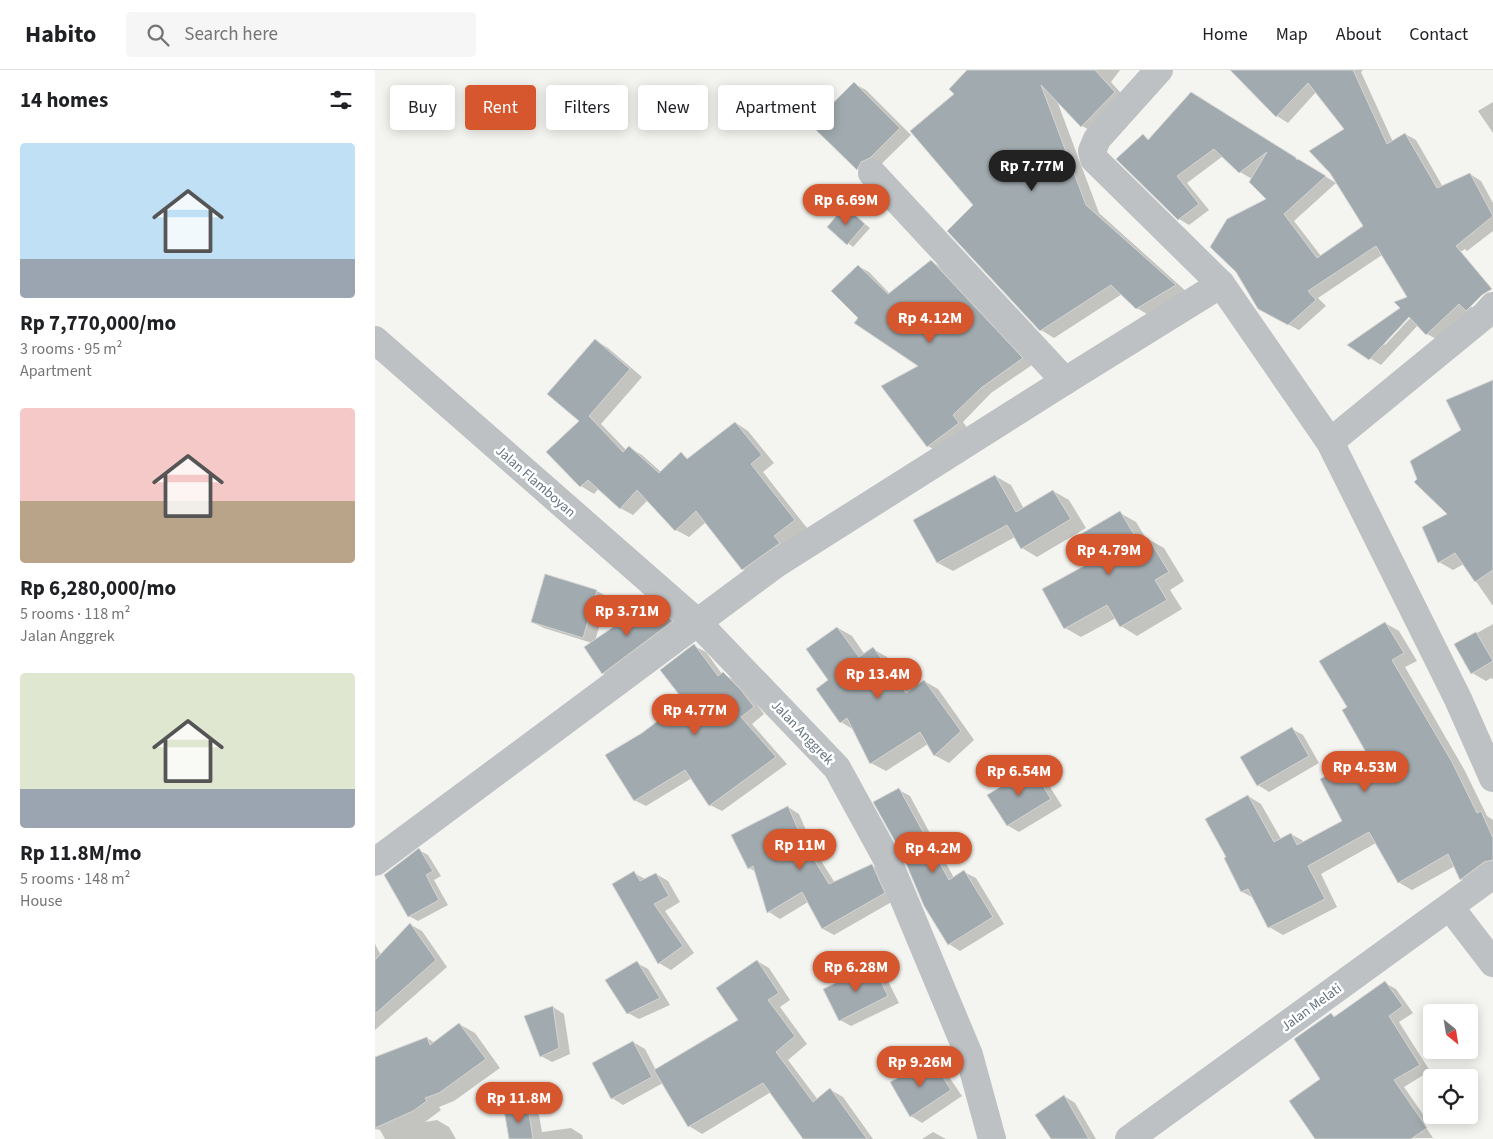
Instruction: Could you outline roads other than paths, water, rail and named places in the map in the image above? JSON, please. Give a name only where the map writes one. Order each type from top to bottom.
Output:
[{"type":"street","points":[[1159,70],[1097,139],[1092,151],[1094,158],[1221,284],[1330,442],[1458,699],[1493,778]]},
{"type":"street","points":[[872,173],[1065,380]]},
{"type":"street","points":[[375,862],[776,564],[1065,380],[1221,284]]},
{"type":"street","points":[[1330,442],[1490,315]]},
{"type":"street","name":"Jalan Flamboyan","points":[[375,340],[697,622]]},
{"type":"street","name":"Jalan Anggrek","points":[[697,622],[837,768],[888,861],[969,1055],[992,1139]]},
{"type":"street","name":"Jalan Melati","points":[[1129,1139],[1493,875]]},
{"type":"street","points":[[1449,907],[1493,963]]}]
